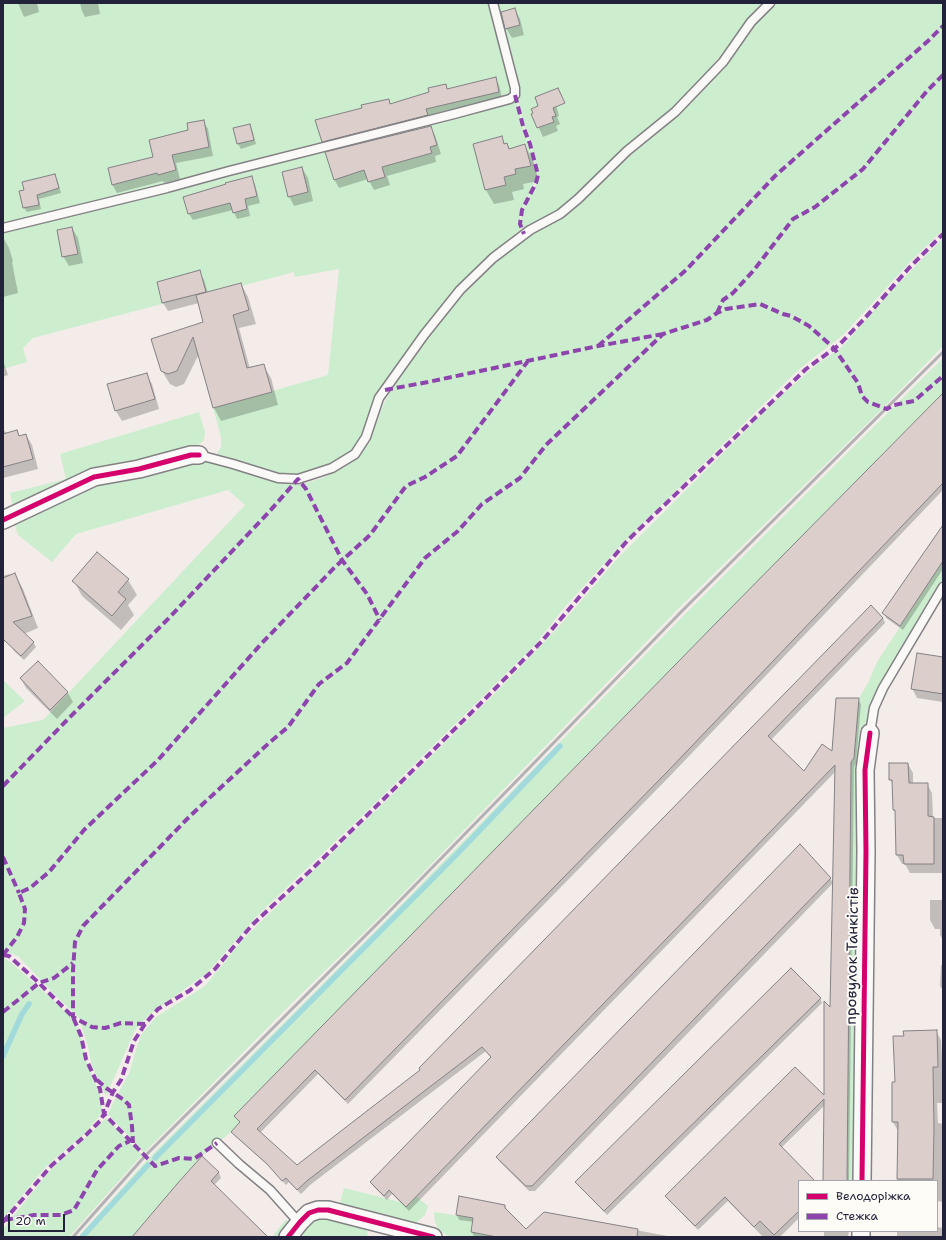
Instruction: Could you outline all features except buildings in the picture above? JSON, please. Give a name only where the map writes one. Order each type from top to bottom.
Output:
[{"type":"street","points":[[3,520],[94,477],[139,470],[191,455],[199,455]]},
{"type":"street","name":"провулок Танкістів","points":[[862,1180],[866,851],[865,770],[870,732]]},
{"type":"street","points":[[288,1237],[309,1213],[318,1210],[328,1210],[433,1237]]},
{"type":"lane","points":[[3,228],[167,188],[510,99],[515,95],[515,88],[493,3]]},
{"type":"lane","points":[[199,455],[278,478],[298,479],[332,468],[356,454],[366,437],[379,398],[424,335],[460,290],[493,258],[530,230],[560,214],[578,199],[627,151],[675,112],[723,62],[750,22],[770,3]]},
{"type":"lane","points":[[870,732],[874,708],[883,688],[943,587]]},
{"type":"lane","points":[[217,1143],[270,1190],[300,1222]]},
{"type":"green space","points":[[3,3],[490,3],[513,93],[453,111],[162,186],[3,224]]},
{"type":"green space","points":[[495,3],[765,3],[741,28],[690,92],[557,211],[523,229],[520,225],[522,210],[536,185],[538,175],[524,126]]},
{"type":"green space","points":[[775,3],[943,3],[943,230],[912,260],[843,335],[798,370],[618,548],[564,608],[533,647],[363,815],[258,915],[207,973],[149,1015],[135,1030],[106,1096],[92,1067],[88,1047],[79,1018],[18,956],[3,951],[3,728],[43,720],[245,505],[228,490],[76,534],[52,562],[18,535],[13,520],[94,482],[192,459],[218,464],[274,481],[300,485],[325,477],[358,457],[369,443],[384,403],[400,374],[434,327],[469,286],[514,245],[557,218],[635,148],[684,108],[756,22]]},
{"type":"green space","points":[[516,100],[537,176],[529,196],[521,210],[519,224],[521,230],[455,288],[430,320],[384,385],[363,434],[355,448],[325,467],[303,475],[282,475],[216,455],[221,447],[221,437],[213,408],[328,375],[339,269],[295,277],[294,272],[242,286],[241,283],[33,338],[23,348],[27,362],[3,369],[3,231]]},
{"type":"green space","points":[[943,238],[943,346],[884,407],[680,607],[384,913],[287,1008],[144,1153],[108,1114],[130,1071],[141,1035],[156,1017],[205,986],[244,938],[501,687],[562,623],[616,560],[775,401],[816,365],[842,347],[891,291]]},
{"type":"green space","points":[[943,358],[943,393],[497,847],[231,1132],[202,1156],[132,1237],[78,1237],[147,1160],[388,918],[685,614]]},
{"type":"green space","points":[[199,412],[205,432],[204,440],[190,452],[10,512],[9,508],[13,506],[10,493],[66,479],[60,454]]},
{"type":"green space","points":[[943,561],[943,580],[878,687],[870,707],[865,732],[858,1180],[847,1180],[851,762],[854,758],[859,698],[868,683],[877,662]]},
{"type":"green space","points":[[3,680],[25,701],[3,718]]},
{"type":"green space","points":[[3,957],[53,1000],[75,1022],[81,1037],[87,1064],[101,1097],[102,1109],[97,1119],[85,1133],[48,1165],[3,1219]]},
{"type":"green space","points":[[106,1118],[142,1155],[69,1237],[3,1237],[3,1229],[52,1168]]},
{"type":"green space","points":[[344,1188],[400,1202],[406,1207],[416,1196],[428,1206],[425,1215],[417,1222],[408,1224],[339,1207]]},
{"type":"green space","points":[[434,1212],[473,1218],[471,1232],[497,1237],[455,1237],[447,1235],[439,1230],[435,1222]]},
{"type":"green space","points":[[319,1216],[361,1226],[367,1230],[368,1237],[294,1237],[302,1226]]},
{"type":"green space","points":[[286,1219],[289,1225],[282,1237],[272,1237]]},
{"type":"waterway","points":[[155,1158],[458,853],[560,746]]},
{"type":"waterway","points":[[3,1056],[22,1014],[29,1004]]},
{"type":"waterway","points":[[82,1237],[148,1165]]},
{"type":"railway","points":[[73,1237],[145,1156],[386,915],[682,611],[943,352]]},
{"type":"marked path","points":[[598,346],[686,270],[775,176],[943,26]]},
{"type":"marked path","points":[[717,313],[723,300],[733,293],[754,270],[793,219],[815,207],[863,169],[927,91],[943,75]]},
{"type":"marked path","points":[[515,95],[538,175],[536,183],[522,210],[520,224],[524,234]]},
{"type":"marked path","points":[[3,1222],[51,1166],[100,1121],[113,1092],[121,1080],[134,1041],[145,1024],[158,1009],[189,991],[215,969],[252,925],[398,785],[542,641],[627,541],[806,369],[839,345],[909,268],[943,234]]},
{"type":"marked path","points":[[145,1024],[121,1023],[105,1028],[92,1027],[73,1017],[73,970],[75,942],[83,926],[191,815],[288,727],[319,684],[347,663],[425,558],[458,531],[482,504],[520,478],[546,445],[663,334],[707,320],[726,309],[760,304],[791,316],[809,326],[834,348],[858,383],[862,396],[868,402],[887,409],[894,405],[914,401],[943,376]]},
{"type":"marked path","points":[[385,390],[663,334]]},
{"type":"marked path","points":[[3,955],[17,937],[24,923],[25,909],[19,893],[30,888],[49,872],[84,830],[158,760],[262,643],[336,566],[370,535],[406,486],[425,477],[457,456],[528,361]]},
{"type":"marked path","points":[[3,786],[169,618],[298,479],[306,489],[342,560],[367,594],[380,620]]},
{"type":"marked path","points":[[3,857],[19,893]]},
{"type":"marked path","points":[[3,955],[9,956],[73,1017],[81,1036],[86,1059],[100,1089],[104,1114],[155,1166],[179,1158],[194,1159],[217,1143]]},
{"type":"marked path","points":[[3,1012],[39,983],[54,978],[73,963]]},
{"type":"marked path","points":[[97,1080],[129,1105],[133,1143]]},
{"type":"marked path","points":[[5,1220],[34,1215],[61,1215],[74,1210],[97,1170],[119,1146],[130,1141]]},
{"type":"cycle path","points":[[3,520],[94,477],[139,469],[191,455],[199,455]]},
{"type":"cycle path","points":[[862,1180],[866,851],[865,770],[870,733]]},
{"type":"cycle path","points":[[288,1237],[309,1213],[318,1210],[328,1210],[433,1237]]}]
